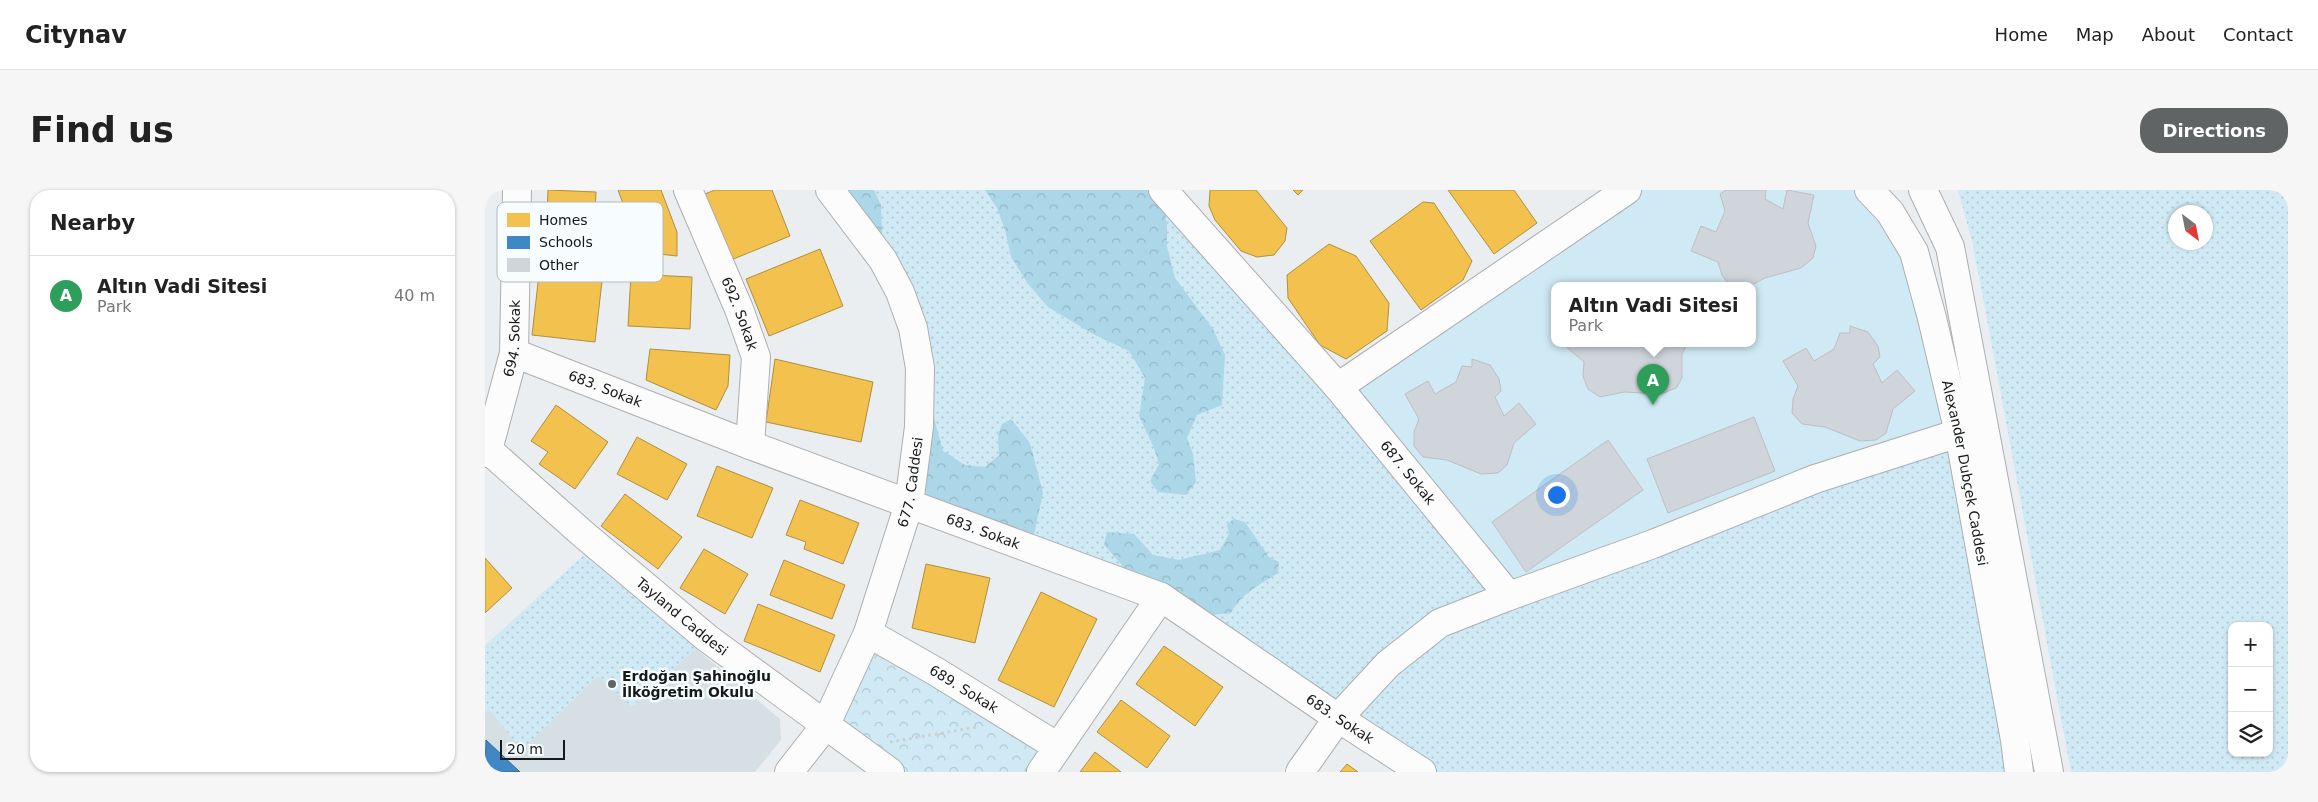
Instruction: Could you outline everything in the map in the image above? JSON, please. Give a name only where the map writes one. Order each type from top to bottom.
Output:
[{"type":"street","name":"692. Sokak","points":[[688,190],[739,309],[756,357],[750,445]]},
{"type":"street","name":"677. Caddesi","points":[[789,772],[825,726],[868,633],[909,504],[919,426],[920,368],[913,328],[900,292],[883,260],[830,190]]},
{"type":"street","name":"687. Sokak","points":[[1163,190],[1338,387],[1509,596]]},
{"type":"street","points":[[1338,387],[1627,190]]},
{"type":"street","name":"Alexander Dubçek Caddesi","points":[[1869,190],[1890,212],[1914,252],[1959,433],[2015,740],[2019,772]]},
{"type":"street","name":"Alexander Dubçek Caddesi","points":[[1923,190],[1950,247],[2049,772]]},
{"type":"street","name":"694. Sokak","points":[[486,450],[515,354],[516,282]]},
{"type":"street","name":"683. Sokak","points":[[515,354],[750,445],[1161,597],[1338,718],[1422,772]]},
{"type":"street","points":[[1300,772],[1338,718],[1388,664],[1440,623],[1653,544],[1815,479],[1959,433]]},
{"type":"street","name":"Tayland Caddesi","points":[[486,450],[707,638],[890,772]]},
{"type":"street","points":[[1041,772],[1161,597]]},
{"type":"street","name":"689. Sokak","points":[[868,633],[1058,747]]},
{"type":"path","points":[[857,747],[1015,720]]},
{"type":"shaded area","name":"Erdoğan Şahinoğlu İlköğretim Okulu","points":[[584,555],[780,719],[781,740],[755,772],[485,772],[485,646]]},
{"type":"green space","points":[[830,190],[1163,190],[1338,387],[1959,433],[2019,772],[1422,772],[1161,597],[909,504],[913,328]]},
{"type":"green space","points":[[830,190],[874,190],[881,205],[883,260]]},
{"type":"green space","points":[[985,190],[1161,190],[1167,224],[1167,247],[1175,278],[1213,329],[1225,355],[1222,405],[1197,415],[1187,438],[1193,454],[1196,482],[1186,495],[1158,492],[1150,481],[1159,464],[1154,448],[1139,416],[1145,378],[1129,351],[1093,334],[1048,307],[1028,284],[1011,257],[1005,230],[997,208]]},
{"type":"green space","points":[[1627,190],[1869,190],[1890,212],[1959,433],[1509,596],[1338,387]]},
{"type":"green space","points":[[1958,190],[2288,190],[2288,772],[2071,772],[1972,241]]},
{"type":"green space","points":[[919,397],[933,414],[943,451],[965,465],[985,467],[999,455],[998,435],[1002,424],[1011,419],[1030,443],[1043,493],[1031,549],[909,504]]},
{"type":"green space","points":[[1234,519],[1245,522],[1269,557],[1279,562],[1278,573],[1240,600],[1231,613],[1210,615],[1132,586],[1121,564],[1104,545],[1107,532],[1134,534],[1153,555],[1179,560],[1220,550],[1229,534],[1227,524]]},
{"type":"green space","points":[[584,555],[696,649],[632,707],[598,676],[522,750],[489,710],[485,713],[485,646]]},
{"type":"green space","points":[[868,633],[1058,747],[1041,772],[890,772],[825,726]]},
{"type":"building: Homes","points":[[548,190],[596,192],[596,202],[548,202]]},
{"type":"building: Homes","points":[[618,190],[661,190],[677,232],[677,256],[663,254],[663,202],[622,202]]},
{"type":"building: Homes","points":[[715,190],[772,190],[790,236],[731,260],[705,194]]},
{"type":"building: Homes","points":[[1210,190],[1256,190],[1287,228],[1285,241],[1274,255],[1257,257],[1241,251],[1215,220],[1209,206]]},
{"type":"building: Homes","points":[[1293,190],[1303,190],[1298,195]]},
{"type":"building: Homes","points":[[1448,190],[1514,190],[1537,223],[1494,254]]},
{"type":"building: Homes","points":[[1423,202],[1434,203],[1472,261],[1463,280],[1421,310],[1370,241]]},
{"type":"building: Homes","points":[[1329,244],[1356,256],[1389,303],[1387,331],[1346,359],[1320,345],[1288,298],[1287,275]]},
{"type":"building: Homes","points":[[820,249],[843,306],[769,336],[746,279]]},
{"type":"building: Homes","points":[[663,276],[692,277],[690,329],[628,326],[631,282],[663,282]]},
{"type":"building: Homes","points":[[538,282],[602,282],[595,342],[532,335]]},
{"type":"building: Homes","points":[[650,349],[730,355],[728,386],[716,410],[646,380]]},
{"type":"building: Homes","points":[[775,359],[873,382],[861,442],[766,422]]},
{"type":"building: Homes","points":[[556,405],[608,442],[575,489],[539,464],[548,452],[531,441]]},
{"type":"building: Homes","points":[[637,437],[687,464],[667,500],[617,474]]},
{"type":"building: Homes","points":[[717,466],[773,488],[752,538],[697,516]]},
{"type":"building: Homes","points":[[625,494],[682,537],[658,569],[601,526]]},
{"type":"building: Homes","points":[[800,500],[859,523],[843,564],[804,549],[806,542],[786,535]]},
{"type":"building: Homes","points":[[704,549],[748,574],[725,614],[680,588]]},
{"type":"building: Homes","points":[[485,558],[512,588],[485,613]]},
{"type":"building: Homes","points":[[784,560],[845,585],[832,619],[770,595]]},
{"type":"building: Homes","points":[[926,564],[990,578],[975,643],[912,628]]},
{"type":"building: Homes","points":[[1041,592],[1097,619],[1054,707],[998,680]]},
{"type":"building: Homes","points":[[758,604],[835,635],[820,672],[744,641]]},
{"type":"building: Homes","points":[[1164,646],[1223,687],[1195,726],[1136,684]]},
{"type":"building: Homes","points":[[1121,700],[1170,736],[1147,768],[1097,732]]},
{"type":"building: Homes","points":[[1095,752],[1121,772],[1080,772]]},
{"type":"building: Homes","points":[[1347,764],[1358,772],[1340,772]]},
{"type":"building: Schools","points":[[486,740],[520,772],[485,772]]},
{"type":"building: Other","points":[[1726,190],[1766,190],[1765,199],[1783,209],[1787,190],[1814,195],[1808,223],[1816,246],[1813,258],[1801,268],[1765,278],[1756,283],[1727,282],[1722,275],[1718,262],[1691,251],[1701,226],[1716,232],[1725,211],[1720,194]]},
{"type":"building: Other","points":[[1850,326],[1868,332],[1878,346],[1880,357],[1873,364],[1882,383],[1897,370],[1915,391],[1893,409],[1886,433],[1876,440],[1860,441],[1825,427],[1802,424],[1792,413],[1793,399],[1798,386],[1783,361],[1806,348],[1814,361],[1834,349],[1840,333],[1850,333]]},
{"type":"building: Other","points":[[1566,347],[1686,347],[1682,354],[1682,378],[1676,388],[1661,394],[1624,392],[1600,397],[1588,389],[1583,376],[1584,362]]},
{"type":"building: Other","points":[[1472,359],[1490,365],[1499,379],[1501,391],[1495,397],[1504,416],[1519,403],[1536,424],[1514,443],[1507,465],[1498,473],[1481,474],[1447,460],[1423,457],[1414,446],[1414,432],[1419,419],[1405,394],[1428,381],[1435,394],[1456,382],[1462,366],[1472,367]]},
{"type":"building: Other","points":[[1754,417],[1775,471],[1668,513],[1647,459]]},
{"type":"building: Other","points":[[1608,440],[1643,490],[1526,572],[1492,522]]},
{"type":"place","name":"Altın Vadi Sitesi","points":[[1653,405]]},
{"type":"place","name":"Erdoğan Şahinoğlu İlköğretim Okulu","points":[[612,684]]}]
